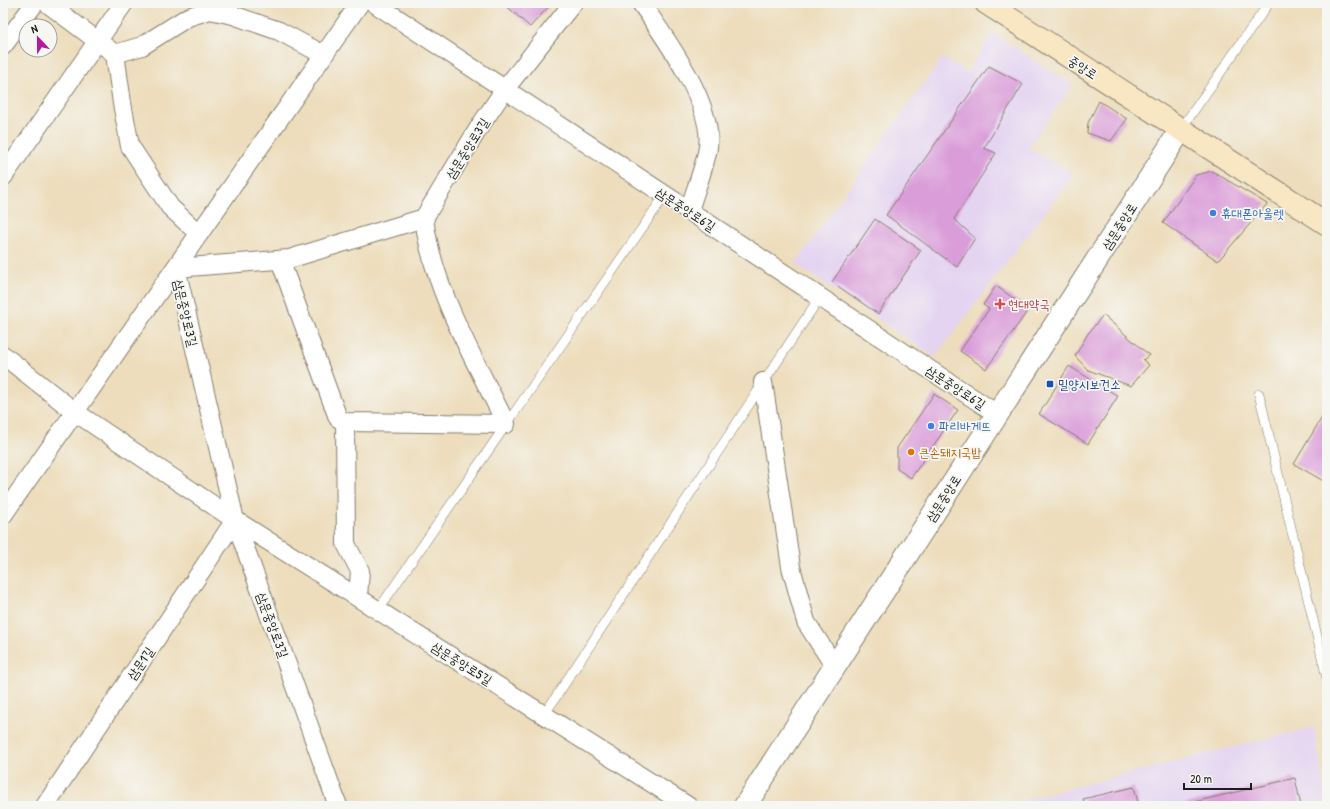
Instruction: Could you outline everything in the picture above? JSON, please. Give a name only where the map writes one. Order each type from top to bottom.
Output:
[{"type":"main road","name":"중앙로","points":[[986,3],[1327,224]]},
{"type":"street","points":[[3,46],[35,3]]},
{"type":"street","points":[[47,3],[115,54],[130,146],[170,207],[199,234]]},
{"type":"street","points":[[3,177],[124,3]]},
{"type":"street","points":[[3,515],[360,3]]},
{"type":"street","name":"삼문중앙로6길","points":[[374,3],[998,414]]},
{"type":"street","name":"삼문중앙로3길","points":[[338,806],[235,520],[176,268],[289,259],[424,218],[480,126],[505,90],[573,3]]},
{"type":"street","points":[[641,3],[677,55],[706,117],[708,146],[689,211]]},
{"type":"street","points":[[115,54],[142,46],[188,17],[210,10],[233,15],[279,32],[324,55]]},
{"type":"street","name":"삼문중앙로","points":[[745,806],[1180,130]]},
{"type":"street","points":[[280,260],[338,418],[345,422],[506,424],[444,294],[428,244],[424,218]]},
{"type":"street","name":"삼문중앙로5길","points":[[3,355],[75,412],[235,520],[688,806]]},
{"type":"street","points":[[763,382],[791,567],[806,622],[835,667]]},
{"type":"street","points":[[345,422],[346,544],[360,571],[358,597]]},
{"type":"street","name":"삼문1길","points":[[45,806],[235,520]]},
{"type":"lane","points":[[1180,130],[1270,3]]},
{"type":"lane","points":[[378,610],[665,195]]},
{"type":"lane","points":[[544,715],[820,297]]},
{"type":"lane","points":[[1259,394],[1327,678]]},
{"type":"shaded area","points":[[992,33],[1073,85],[1028,148],[1074,174],[935,357],[795,264],[942,58],[968,72]]},
{"type":"shaded area","points":[[1314,727],[1327,806],[999,806]]},
{"type":"building","points":[[503,3],[552,3],[530,27]]},
{"type":"building","points":[[989,66],[1023,84],[984,148],[996,153],[954,219],[975,238],[957,267],[886,215]]},
{"type":"building","points":[[1099,101],[1127,119],[1111,141],[1087,133],[1088,123]]},
{"type":"building","points":[[1212,171],[1267,204],[1218,261],[1163,223],[1196,175]]},
{"type":"building","points":[[875,219],[921,250],[878,314],[832,282]]},
{"type":"building","points":[[996,286],[1029,309],[986,369],[960,351],[989,309],[983,305]]},
{"type":"building","points":[[1103,315],[1149,355],[1143,360],[1149,365],[1131,386],[1088,370],[1075,356],[1087,335]]},
{"type":"building","points":[[1069,366],[1118,396],[1088,444],[1039,414]]},
{"type":"building","points":[[934,394],[958,410],[911,478],[897,469],[897,448]]},
{"type":"building","points":[[1327,409],[1327,483],[1294,464]]},
{"type":"building","points":[[1295,778],[1301,806],[1181,806],[1181,805]]},
{"type":"building","points":[[1134,787],[1139,806],[1085,806],[1083,799]]},
{"type":"place","name":"휴대폰아울렛","points":[[1213,213]]},
{"type":"place","name":"현대약국","points":[[1000,304]]},
{"type":"place","name":"밀양시보건소","points":[[1050,384]]},
{"type":"place","name":"파리바게뜨","points":[[931,426]]},
{"type":"place","name":"큰손돼지국밥","points":[[911,452]]}]
